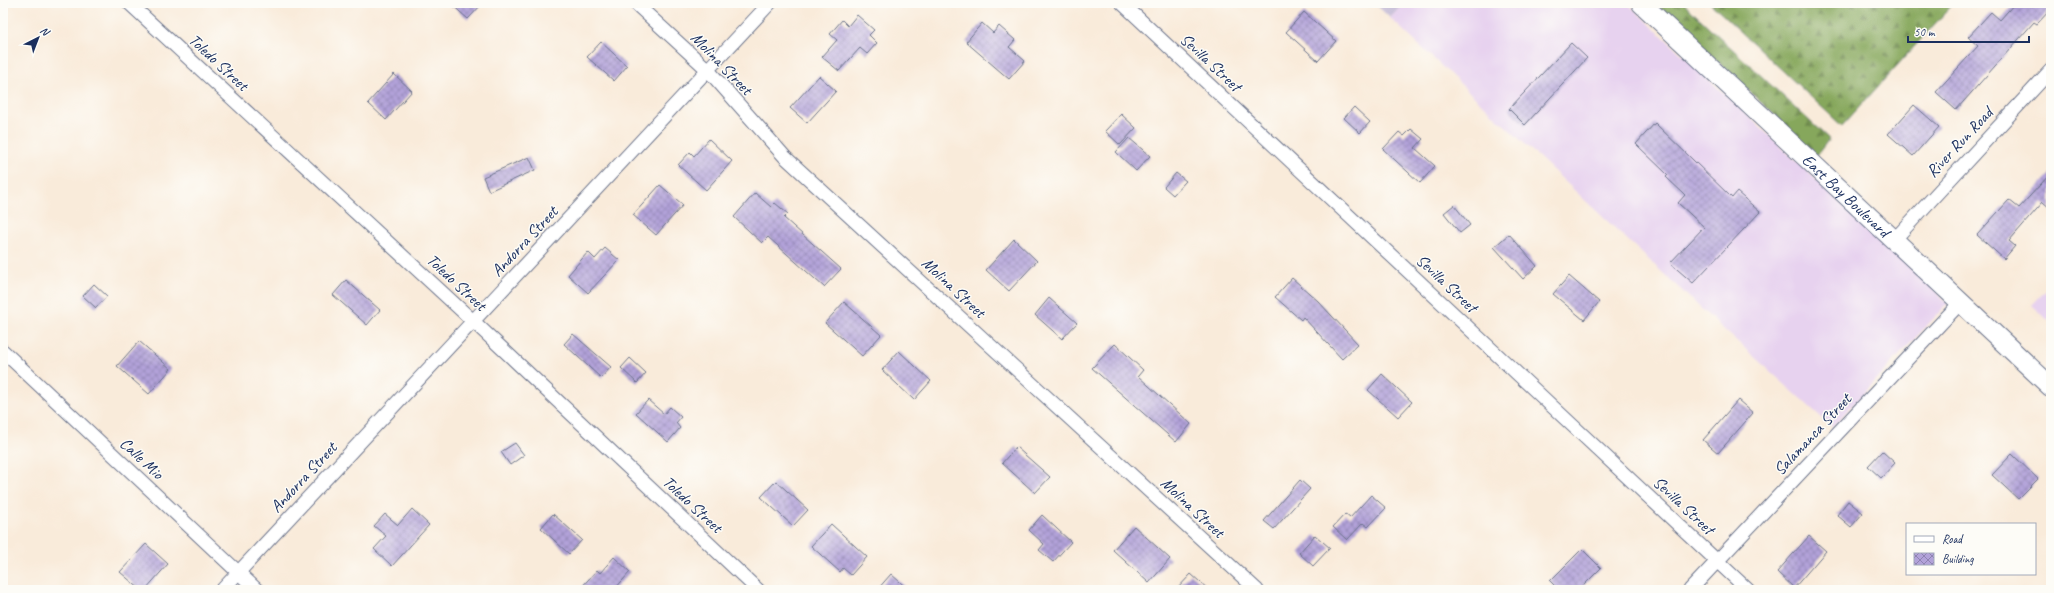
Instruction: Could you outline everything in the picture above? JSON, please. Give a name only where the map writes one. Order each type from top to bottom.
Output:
[{"type":"main road","name":"East Bay Boulevard","points":[[1641,3],[2051,387]]},
{"type":"street","name":"Toledo Street","points":[[129,3],[473,321],[758,590]]},
{"type":"street","name":"Molina Street","points":[[635,3],[708,70],[785,157],[1257,590]]},
{"type":"street","name":"Andorra Street","points":[[222,590],[770,3]]},
{"type":"street","name":"Sevilla Street","points":[[1122,3],[1748,590]]},
{"type":"street","name":"River Run Road","points":[[1894,240],[2051,70]]},
{"type":"street","name":"Salamanca Street","points":[[1690,590],[1961,302]]},
{"type":"street","name":"Calle Mio","points":[[3,351],[257,590]]},
{"type":"shaded area","points":[[1374,3],[1404,3],[1390,18]]},
{"type":"shaded area","points":[[1404,3],[1627,3],[1948,303],[1832,427],[1709,316],[1390,18]]},
{"type":"shaded area","points":[[2051,285],[2051,323],[2032,305]]},
{"type":"green space","points":[[1655,3],[1683,3],[1829,139],[1817,155]]},
{"type":"green space","points":[[1710,3],[1954,3],[1842,126]]},
{"type":"building","points":[[450,3],[483,3],[468,19]]},
{"type":"building","points":[[2015,3],[2051,3],[2051,9],[2037,24],[2034,22],[1956,110],[1936,92],[1978,46],[1968,37],[1991,12],[2000,20]]},
{"type":"building","points":[[1304,12],[1336,41],[1318,61],[1286,32]]},
{"type":"building","points":[[857,15],[874,30],[869,35],[877,43],[867,54],[860,48],[839,71],[822,57],[837,40],[830,34],[842,20],[848,26]]},
{"type":"building","points":[[982,23],[993,33],[999,26],[1015,40],[1009,47],[1025,61],[1009,79],[966,42]]},
{"type":"building","points":[[601,42],[627,66],[614,81],[587,57]]},
{"type":"building","points":[[1571,43],[1587,58],[1525,125],[1509,109]]},
{"type":"building","points":[[394,74],[412,91],[386,120],[368,103]]},
{"type":"building","points":[[819,76],[836,91],[807,123],[790,108]]},
{"type":"building","points":[[1914,105],[1939,127],[1913,156],[1888,134]]},
{"type":"building","points":[[1354,107],[1370,122],[1360,133],[1344,118]]},
{"type":"building","points":[[1121,114],[1136,128],[1120,145],[1105,131]]},
{"type":"building","points":[[1655,123],[1732,198],[1737,192],[1760,212],[1693,283],[1670,263],[1704,227],[1678,203],[1685,195],[1666,177],[1668,175],[1636,144]]},
{"type":"building","points":[[1411,129],[1423,139],[1415,148],[1435,166],[1420,183],[1383,149],[1399,132],[1404,136]]},
{"type":"building","points":[[1129,138],[1150,156],[1136,171],[1116,152]]},
{"type":"building","points":[[709,139],[732,161],[706,190],[678,165],[690,152],[694,156]]},
{"type":"building","points":[[529,157],[535,170],[489,191],[483,177]]},
{"type":"building","points":[[1176,173],[1186,181],[1173,195],[1164,187]]},
{"type":"building","points":[[2051,173],[2051,209],[2043,202],[2009,241],[2015,246],[2004,259],[1977,235],[2009,200],[2019,208]]},
{"type":"building","points":[[660,185],[683,205],[656,235],[633,215]]},
{"type":"building","points":[[755,193],[771,207],[775,203],[788,214],[784,218],[841,269],[824,287],[768,237],[762,243],[734,217]]},
{"type":"building","points":[[1454,205],[1470,225],[1460,233],[1444,213]]},
{"type":"building","points":[[1509,234],[1537,266],[1523,279],[1494,247]]},
{"type":"building","points":[[1014,239],[1037,261],[1009,291],[986,270]]},
{"type":"building","points":[[605,248],[619,260],[588,293],[568,275],[588,252],[595,259]]},
{"type":"building","points":[[1569,276],[1599,302],[1584,320],[1553,294]]},
{"type":"building","points":[[1292,278],[1318,301],[1358,344],[1342,359],[1303,317],[1301,320],[1275,297]]},
{"type":"building","points":[[346,280],[380,310],[367,325],[333,295]]},
{"type":"building","points":[[94,284],[107,296],[96,308],[83,296]]},
{"type":"building","points":[[1049,298],[1077,323],[1062,339],[1035,315]]},
{"type":"building","points":[[844,302],[881,335],[862,356],[825,323]]},
{"type":"building","points":[[573,334],[611,367],[601,378],[564,344]]},
{"type":"building","points":[[139,341],[171,369],[149,394],[117,366]]},
{"type":"building","points":[[1115,344],[1143,370],[1138,376],[1191,424],[1176,442],[1092,368]]},
{"type":"building","points":[[899,351],[931,381],[914,400],[882,370]]},
{"type":"building","points":[[630,358],[646,373],[637,383],[621,368]]},
{"type":"building","points":[[1382,374],[1412,402],[1398,417],[1368,390]]},
{"type":"building","points":[[648,400],[664,414],[670,407],[681,417],[676,423],[680,428],[668,442],[636,413]]},
{"type":"building","points":[[1738,400],[1753,413],[1718,453],[1703,440]]},
{"type":"building","points":[[515,443],[524,455],[510,465],[501,452]]},
{"type":"building","points":[[1016,447],[1050,477],[1035,493],[1002,463]]},
{"type":"building","points":[[1882,451],[1895,463],[1881,478],[1868,466]]},
{"type":"building","points":[[2012,454],[2038,479],[2018,499],[1992,475]]},
{"type":"building","points":[[1300,480],[1310,489],[1274,529],[1264,521]]},
{"type":"building","points":[[776,481],[808,510],[793,526],[761,497]]},
{"type":"building","points":[[1371,495],[1386,508],[1368,527],[1363,523],[1347,540],[1333,527],[1345,514],[1350,518]]},
{"type":"building","points":[[1848,501],[1863,513],[1851,527],[1837,515]]},
{"type":"building","points":[[412,509],[429,525],[392,566],[374,549],[386,536],[374,526],[385,514],[398,525]]},
{"type":"building","points":[[553,514],[582,540],[569,554],[541,528]]},
{"type":"building","points":[[1042,515],[1071,542],[1053,562],[1039,550],[1044,544],[1029,530]]},
{"type":"building","points":[[831,524],[867,557],[851,575],[843,568],[840,572],[811,546]]},
{"type":"building","points":[[1134,526],[1170,559],[1149,583],[1113,550]]},
{"type":"building","points":[[1315,535],[1330,548],[1313,566],[1299,553]]},
{"type":"building","points":[[1809,536],[1826,551],[1794,588],[1777,572]]},
{"type":"building","points":[[146,544],[168,564],[145,590],[141,590],[120,572]]},
{"type":"building","points":[[1582,549],[1601,568],[1579,590],[1559,590],[1550,581]]},
{"type":"building","points":[[614,557],[630,572],[614,590],[579,590],[597,570],[600,573]]},
{"type":"building","points":[[891,574],[909,590],[877,590]]},
{"type":"building","points":[[1191,574],[1209,590],[1176,590]]}]
